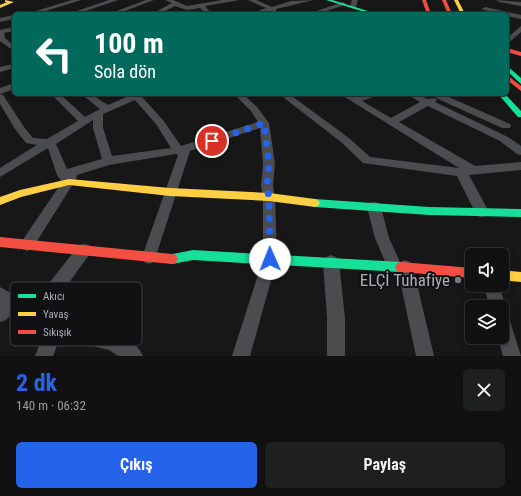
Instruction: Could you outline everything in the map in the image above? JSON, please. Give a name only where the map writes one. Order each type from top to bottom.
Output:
[{"type":"main road","points":[[0,7],[12,2],[6,1],[8,0]]},
{"type":"main road","points":[[328,0],[343,4],[354,4],[368,12]]},
{"type":"main road","points":[[424,0],[428,12]]},
{"type":"main road","points":[[435,0],[439,12]]},
{"type":"main road","points":[[444,0],[449,12]]},
{"type":"main road","points":[[456,0],[462,12]]},
{"type":"main road","points":[[509,51],[521,54]]},
{"type":"main road","points":[[509,70],[521,82]]},
{"type":"main road","points":[[509,79],[521,89]]},
{"type":"main road","points":[[503,96],[521,116]]},
{"type":"main road","points":[[0,201],[69,176],[170,192],[269,198],[429,211],[521,213]]},
{"type":"main road","points":[[0,242],[149,258],[170,259],[193,255],[399,266],[465,272]]},
{"type":"main road","points":[[509,276],[521,277]]},
{"type":"street","points":[[45,12],[78,0]]},
{"type":"street","points":[[77,12],[115,0]]},
{"type":"street","points":[[117,12],[152,0]]},
{"type":"street","points":[[168,0],[177,3],[174,4]]},
{"type":"street","points":[[159,12],[174,4],[188,8],[204,3],[216,4],[237,0]]},
{"type":"street","points":[[251,0],[278,12]]},
{"type":"street","points":[[282,0],[298,8]]},
{"type":"street","points":[[260,12],[303,0],[311,0]]},
{"type":"street","points":[[499,0],[521,4]]},
{"type":"street","points":[[317,12],[343,4]]},
{"type":"street","points":[[485,9],[498,12]]},
{"type":"street","points":[[509,14],[521,17]]},
{"type":"street","points":[[0,20],[12,17]]},
{"type":"street","points":[[509,40],[521,28]]},
{"type":"street","points":[[8,49],[0,32],[12,29]]},
{"type":"street","points":[[0,70],[12,67]]},
{"type":"street","points":[[0,91],[12,87]]},
{"type":"street","points":[[57,96],[84,121]]},
{"type":"street","points":[[87,96],[102,111]]},
{"type":"street","points":[[0,173],[84,121],[102,111],[137,96]]},
{"type":"street","points":[[140,96],[181,150],[170,192],[149,258]]},
{"type":"street","points":[[240,96],[254,109],[264,123],[269,164],[267,186],[269,198],[270,259],[241,356]]},
{"type":"street","points":[[286,96],[345,140],[367,160],[467,172],[521,166]]},
{"type":"street","points":[[348,96],[391,122],[467,172],[482,212]]},
{"type":"street","points":[[355,100],[367,96]]},
{"type":"street","points":[[414,96],[504,139],[521,151]]},
{"type":"street","points":[[391,122],[438,96]]},
{"type":"street","points":[[442,96],[506,126]]},
{"type":"street","points":[[0,97],[20,129],[30,140],[50,143],[69,176]]},
{"type":"street","points":[[102,111],[98,128],[108,161]]},
{"type":"street","points":[[27,245],[69,176],[108,161],[181,150],[264,123]]},
{"type":"street","points":[[374,207],[382,238],[399,266],[425,356]]},
{"type":"street","points":[[60,282],[84,250]]},
{"type":"street","points":[[331,262],[336,318],[336,356]]},
{"type":"street","points":[[509,344],[512,356]]},
{"type":"street","points":[[44,356],[48,346]]},
{"type":"street","points":[[119,346],[134,356]]},
{"type":"traffic: fast","points":[[328,0],[369,12]]},
{"type":"traffic: fast","points":[[509,70],[521,82]]},
{"type":"traffic: fast","points":[[503,96],[521,115]]},
{"type":"traffic: fast","points":[[315,203],[429,211],[521,213]]},
{"type":"traffic: fast","points":[[172,259],[193,255],[401,267]]},
{"type":"traffic: slow","points":[[0,7],[12,2],[6,1],[8,0]]},
{"type":"traffic: slow","points":[[456,0],[462,12]]},
{"type":"traffic: slow","points":[[0,201],[20,194],[69,182],[170,192],[269,197],[315,203]]},
{"type":"traffic: slow","points":[[509,276],[521,277]]},
{"type":"traffic: jam","points":[[424,0],[428,12]]},
{"type":"traffic: jam","points":[[444,0],[449,12]]},
{"type":"traffic: jam","points":[[509,51],[521,54]]},
{"type":"traffic: jam","points":[[509,79],[521,89]]},
{"type":"traffic: jam","points":[[0,242],[172,259]]},
{"type":"traffic: jam","points":[[401,267],[465,272]]},
{"type":"place","name":"ELÇİ Tuhafiye","points":[[458,280]]},
{"type":"route","points":[[212,141],[264,123],[269,164],[267,186],[269,198],[270,259]]}]
